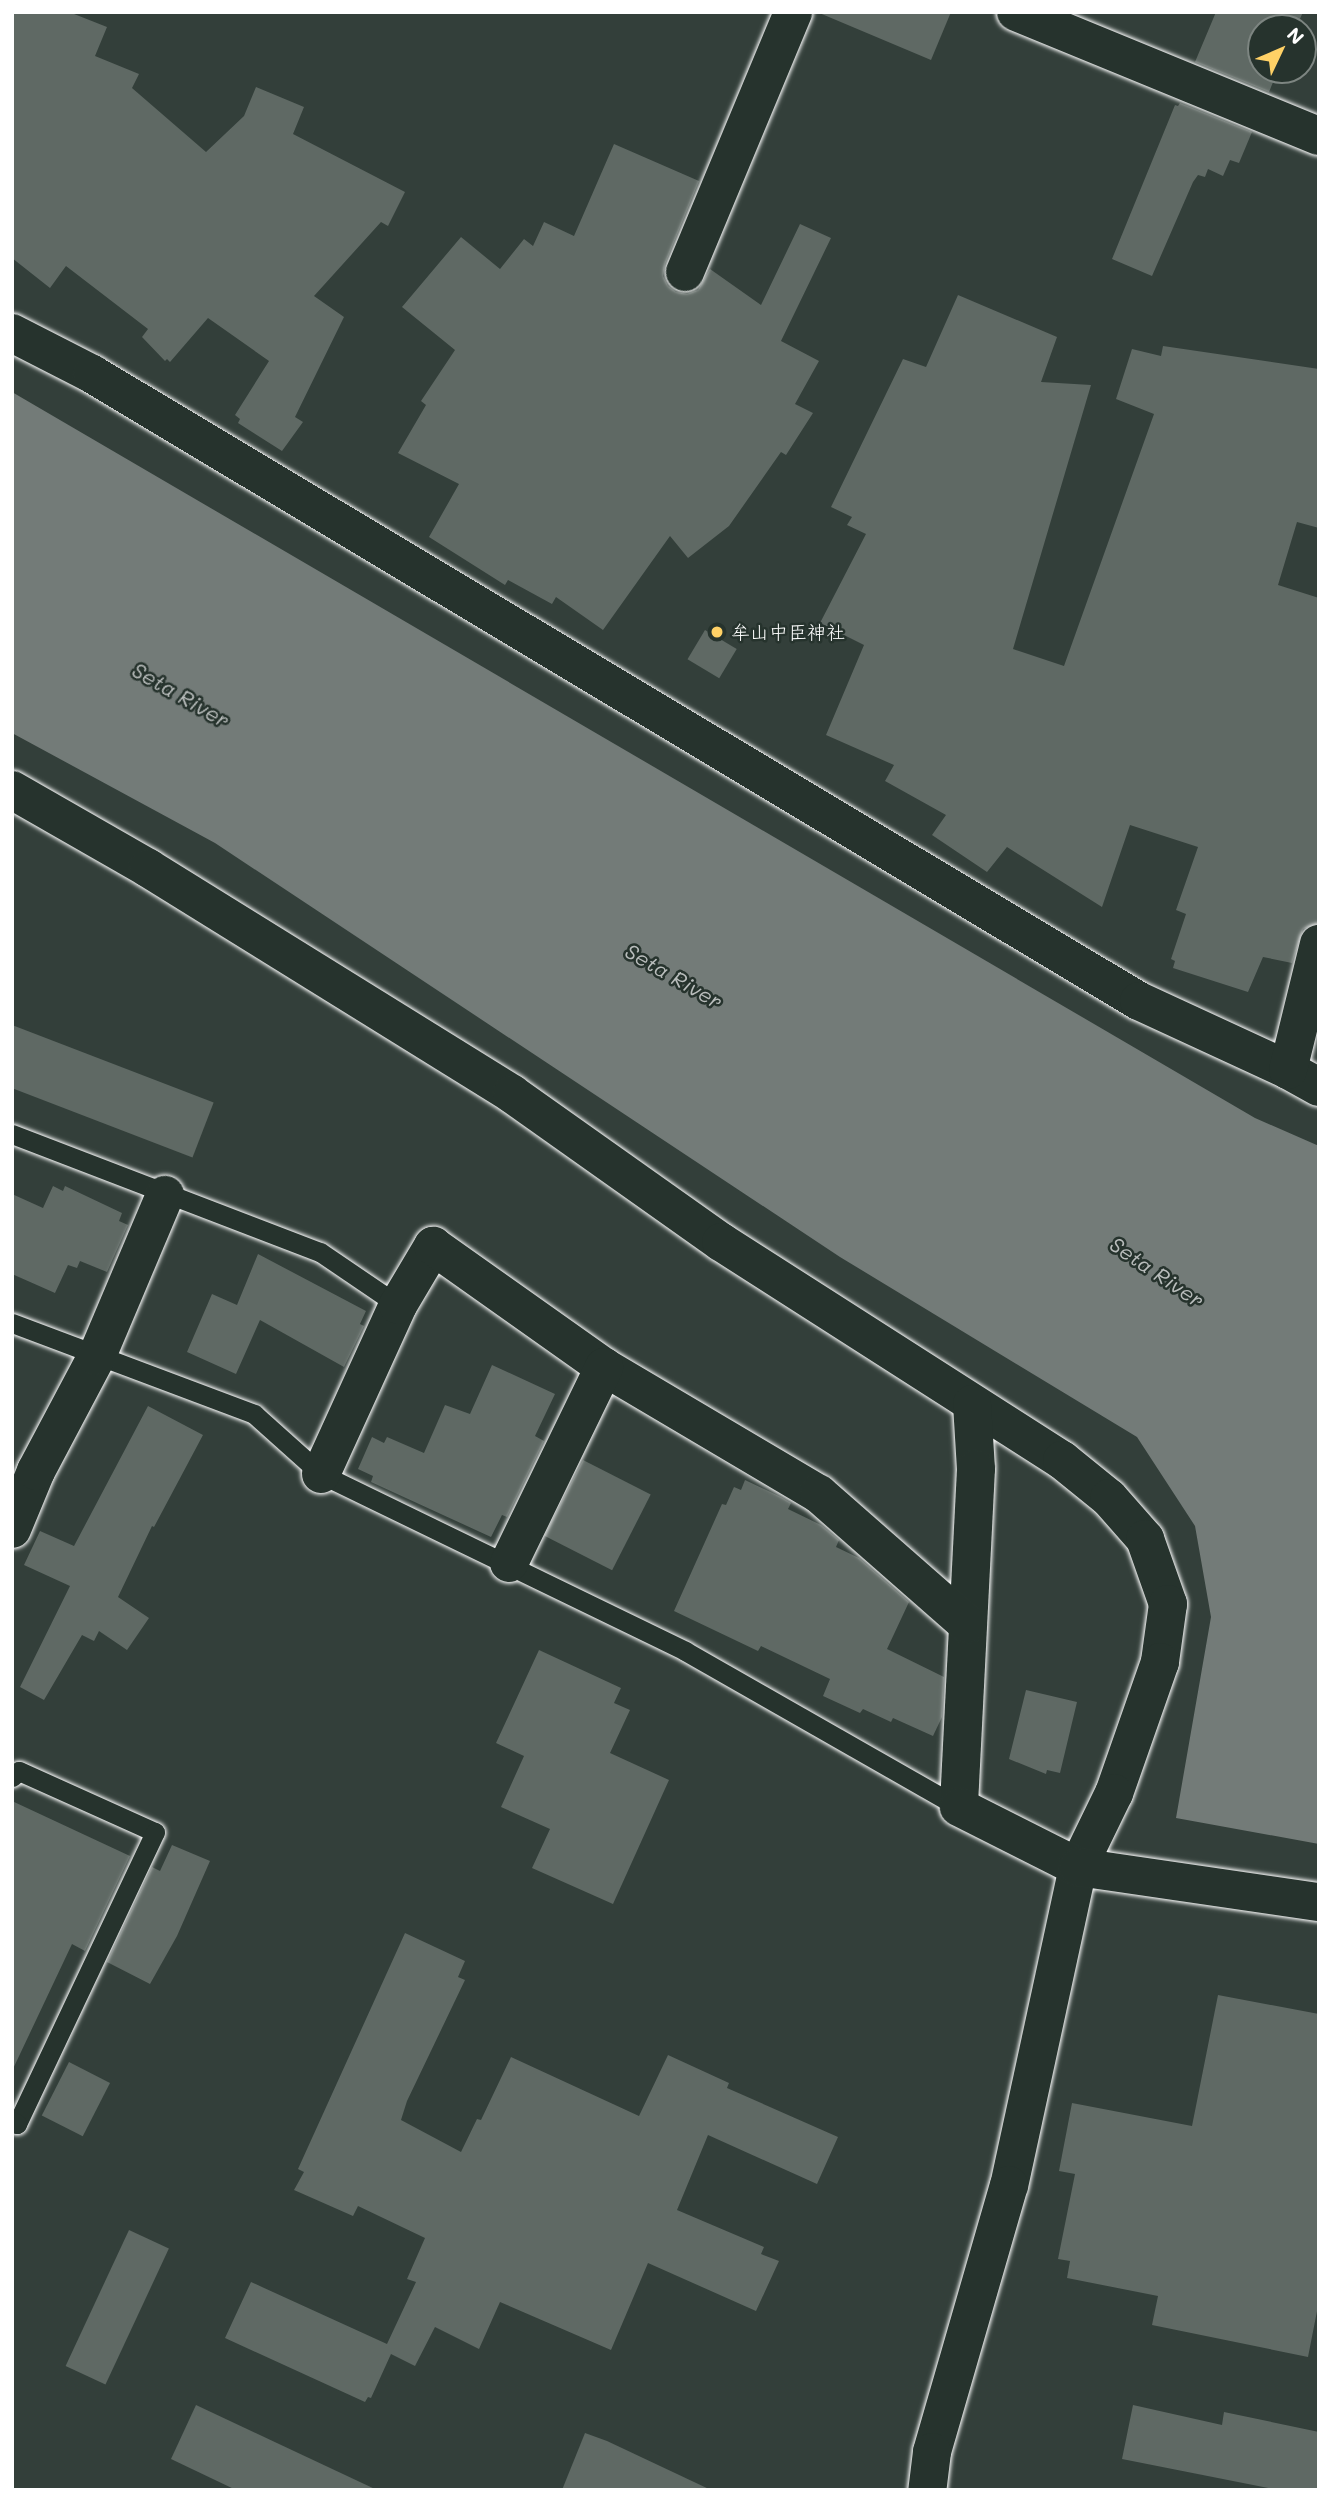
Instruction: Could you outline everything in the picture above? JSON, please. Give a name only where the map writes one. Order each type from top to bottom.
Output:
[{"type":"street","points":[[685,272],[793,12]]},
{"type":"street","points":[[1016,12],[1319,136]]},
{"type":"street","points":[[12,333],[103,381],[1139,1001],[1303,1079],[1319,944]]},
{"type":"street","points":[[12,790],[148,868],[512,1094],[721,1242],[1062,1460],[1109,1498],[1145,1539],[1168,1604],[1160,1662],[1114,1793],[1078,1867],[1009,2185],[933,2452],[927,2490]]},
{"type":"street","points":[[12,1530],[24,1466],[97,1356],[165,1195]]},
{"type":"street","points":[[321,1475],[398,1305],[433,1246],[604,1367],[820,1494],[967,1624]]},
{"type":"street","points":[[509,1563],[604,1367]]},
{"type":"street","points":[[972,1404],[976,1469],[973,1567],[967,1624],[959,1807],[1078,1867],[1319,1902]]},
{"type":"lane","points":[[12,1134],[165,1195],[320,1252],[398,1305]]},
{"type":"lane","points":[[12,1323],[254,1414],[321,1475],[509,1563],[685,1651],[959,1807]]},
{"type":"lane","points":[[12,1777],[19,1771],[155,1832],[17,2123],[12,2121]]},
{"type":"water","name":"Seta River","points":[[12,392],[1255,1118],[1319,1146],[1319,1844],[1176,1818],[1211,1617],[1195,1526],[1137,1437],[840,1257],[215,843],[12,733]]},
{"type":"building","points":[[12,12],[69,12],[107,27],[95,56],[139,74],[132,88],[206,152],[244,116],[256,87],[304,107],[293,134],[405,192],[388,226],[381,222],[314,296],[344,317],[295,417],[303,422],[282,451],[238,423],[240,419],[235,415],[269,361],[208,318],[170,362],[167,359],[165,361],[142,337],[148,329],[66,266],[50,288],[12,258]]},
{"type":"building","points":[[817,12],[951,12],[931,60]]},
{"type":"building","points":[[1216,12],[1303,12],[1247,14],[1247,83],[1195,62]]},
{"type":"building","points":[[1249,84],[1272,84],[1269,92]]},
{"type":"building","points":[[1180,103],[1252,132],[1239,163],[1230,160],[1223,176],[1208,169],[1205,177],[1198,175],[1193,182],[1152,276],[1112,259],[1175,105]]},
{"type":"building","points":[[614,144],[699,181],[665,264],[663,276],[668,286],[676,292],[687,294],[698,290],[710,269],[761,305],[800,224],[831,238],[781,341],[819,361],[795,404],[813,413],[786,455],[781,452],[729,526],[688,558],[670,536],[603,630],[556,597],[552,604],[508,580],[505,585],[429,537],[459,484],[398,453],[426,405],[421,401],[455,350],[402,307],[461,237],[500,269],[524,239],[533,246],[544,222],[574,236]]},
{"type":"building","points":[[958,295],[1057,337],[1041,382],[1091,385],[1013,649],[1064,666],[1154,414],[1116,399],[1132,349],[1161,356],[1163,346],[1319,369],[1319,528],[1297,522],[1278,585],[1319,598],[1319,923],[1303,929],[1292,963],[1263,957],[1248,992],[1173,968],[1175,961],[1171,959],[1186,914],[1176,910],[1198,847],[1130,825],[1102,907],[1007,847],[987,872],[932,835],[946,815],[885,781],[894,765],[826,735],[864,645],[820,623],[866,534],[847,525],[852,517],[831,507],[903,359],[926,367]]},
{"type":"building","points":[[705,630],[737,649],[719,678],[687,659]]},
{"type":"building","points":[[12,1025],[214,1102],[193,1157],[12,1088]]},
{"type":"building","points":[[53,1186],[63,1191],[65,1186],[122,1213],[119,1221],[128,1225],[107,1272],[80,1261],[77,1268],[68,1265],[55,1293],[12,1274],[12,1194],[43,1208]]},
{"type":"building","points":[[258,1254],[366,1311],[360,1324],[364,1326],[344,1367],[260,1320],[236,1374],[187,1352],[212,1294],[237,1305]]},
{"type":"building","points":[[492,1365],[555,1394],[535,1436],[544,1441],[507,1517],[502,1515],[491,1537],[371,1482],[373,1476],[358,1469],[372,1437],[384,1443],[387,1437],[424,1453],[445,1405],[470,1414]]},
{"type":"building","points":[[148,1406],[203,1435],[154,1527],[152,1526],[118,1597],[149,1618],[127,1650],[99,1631],[94,1641],[82,1635],[44,1700],[20,1687],[70,1586],[24,1565],[40,1531],[74,1546]]},
{"type":"building","points":[[583,1460],[651,1495],[612,1570],[544,1536]]},
{"type":"building","points":[[745,1480],[781,1497],[791,1503],[788,1509],[821,1525],[839,1540],[836,1547],[859,1558],[909,1602],[887,1649],[944,1677],[942,1717],[933,1736],[893,1718],[891,1722],[863,1709],[860,1713],[823,1696],[830,1679],[761,1646],[758,1651],[674,1611],[722,1504],[726,1505],[734,1487],[741,1490]]},
{"type":"building","points":[[539,1650],[621,1688],[614,1703],[630,1710],[610,1753],[669,1780],[613,1904],[532,1868],[550,1829],[501,1807],[524,1756],[496,1743]]},
{"type":"building","points":[[1026,1690],[1077,1702],[1060,1773],[1047,1770],[1046,1774],[1009,1759]]},
{"type":"building","points":[[12,1801],[130,1856],[85,1951],[72,1944],[12,2071]]},
{"type":"building","points":[[172,1845],[210,1861],[177,1936],[150,1984],[107,1962],[152,1867],[160,1871]]},
{"type":"building","points":[[405,1933],[465,1961],[458,1977],[465,1980],[407,2101],[401,2120],[461,2152],[477,2119],[481,2120],[511,2057],[639,2116],[668,2055],[729,2083],[727,2088],[838,2137],[817,2184],[708,2135],[677,2210],[764,2247],[761,2254],[779,2261],[756,2311],[648,2263],[611,2350],[500,2302],[479,2349],[435,2327],[415,2366],[391,2354],[371,2398],[368,2397],[365,2402],[225,2338],[251,2282],[387,2344],[416,2282],[407,2279],[425,2238],[358,2206],[353,2216],[294,2190],[304,2172],[298,2169]]},
{"type":"building","points":[[1218,1995],[1319,2014],[1319,2301],[1308,2357],[1152,2325],[1158,2296],[1067,2278],[1070,2261],[1058,2259],[1075,2174],[1059,2171],[1072,2103],[1192,2126]]},
{"type":"building","points":[[69,2062],[110,2083],[83,2136],[42,2115]]},
{"type":"building","points":[[129,2230],[169,2249],[105,2385],[66,2366]]},
{"type":"building","points":[[196,2405],[377,2490],[236,2490],[171,2459]]},
{"type":"building","points":[[1133,2405],[1222,2425],[1224,2412],[1319,2432],[1319,2490],[1278,2490],[1122,2459]]},
{"type":"building","points":[[585,2433],[607,2441],[711,2490],[562,2490]]},
{"type":"place","name":"牟山中臣神社","points":[[717,632]]}]
